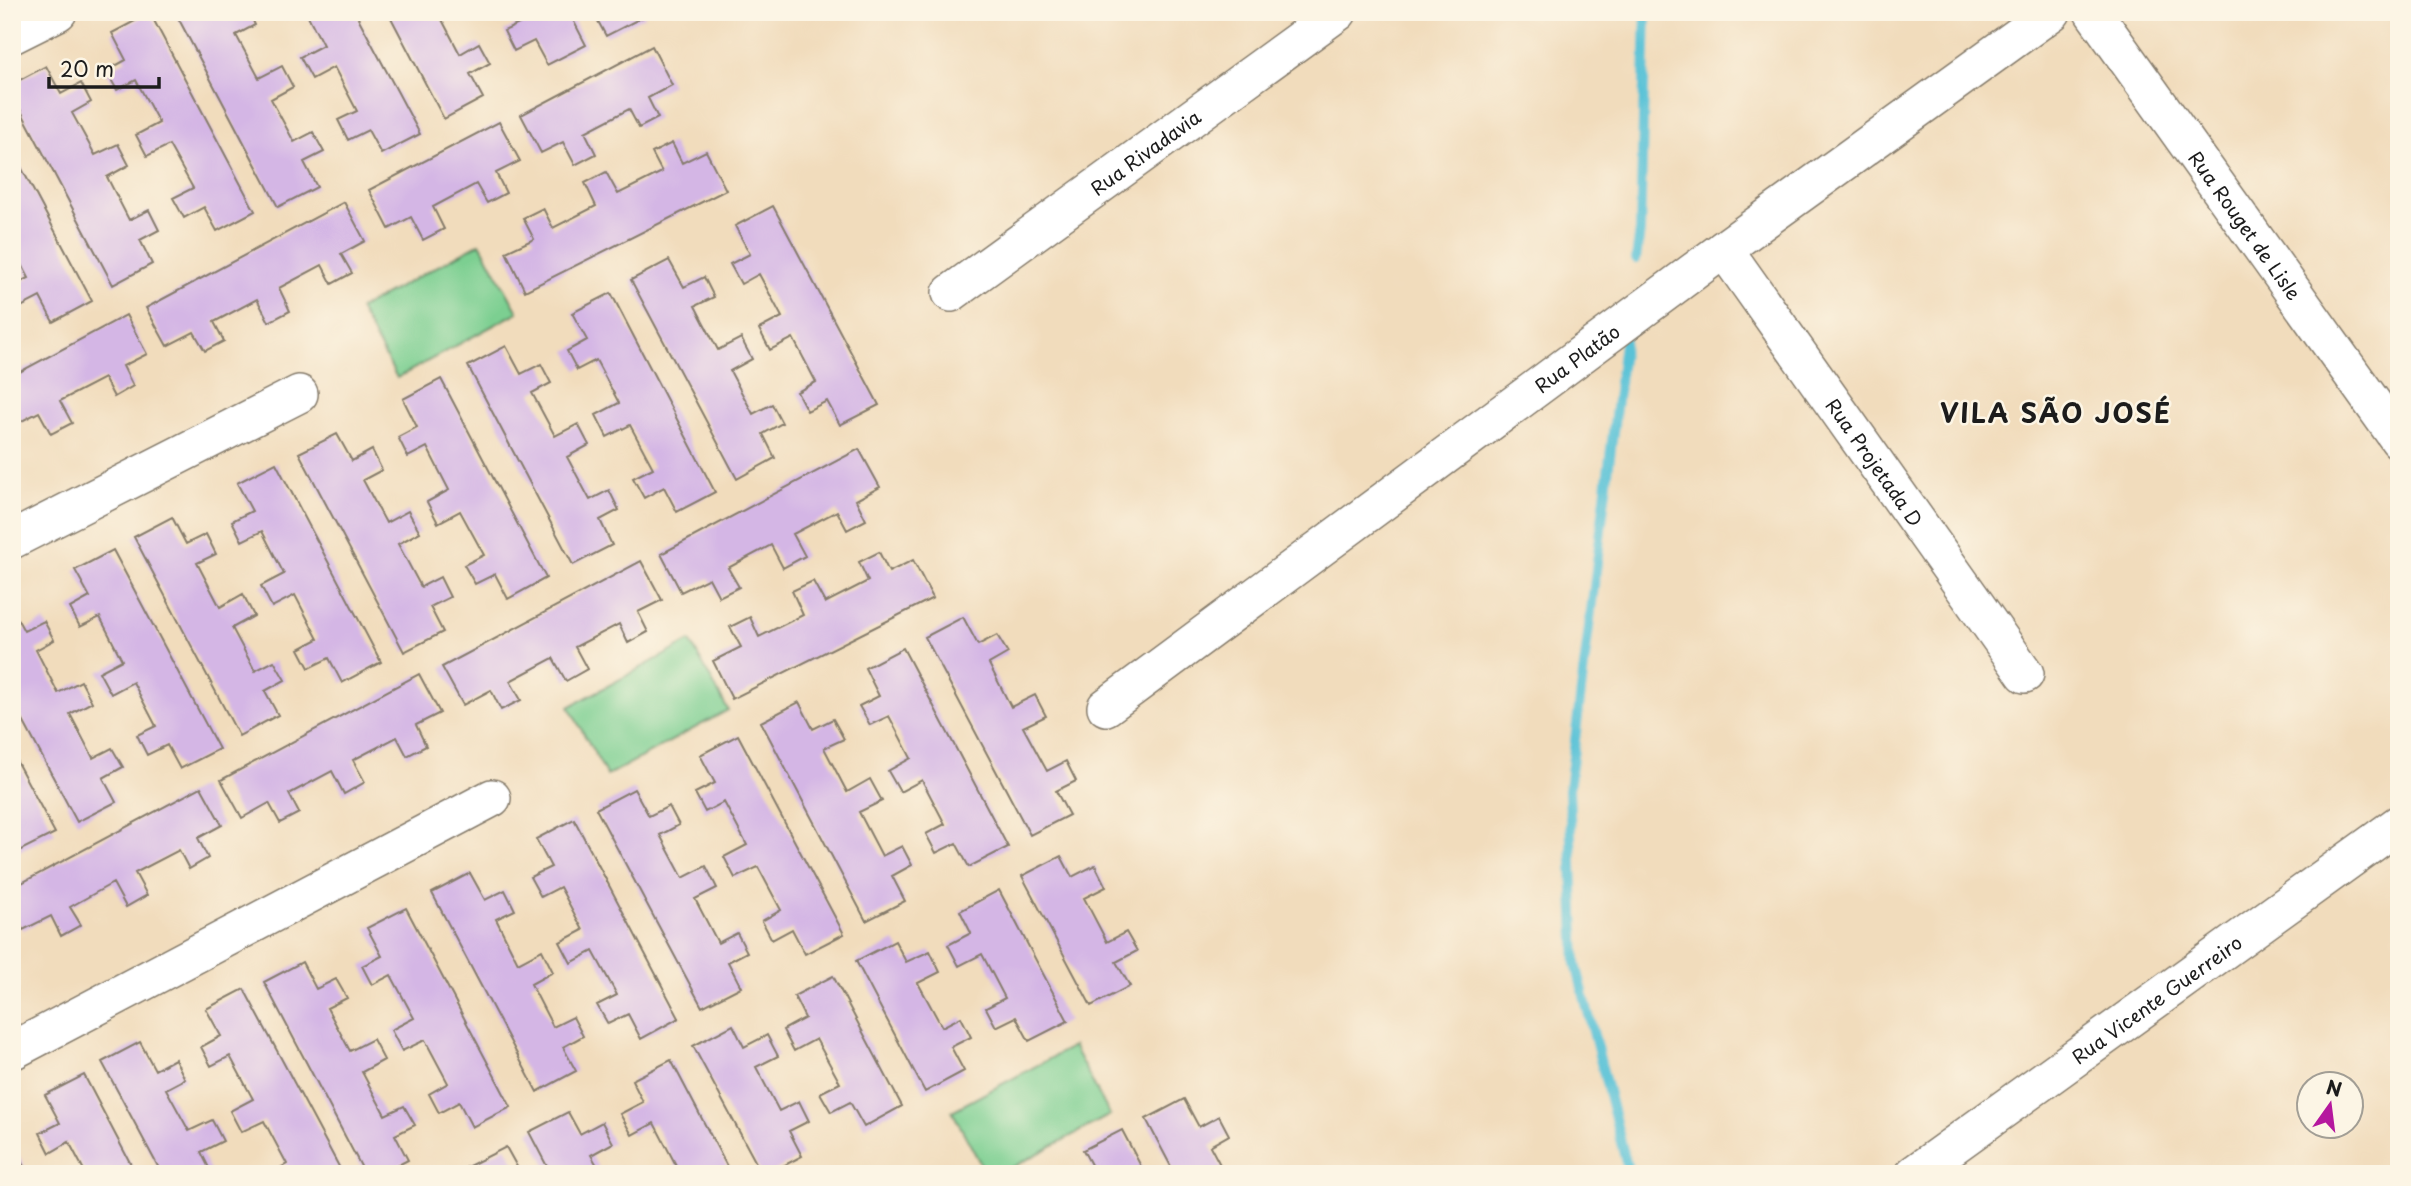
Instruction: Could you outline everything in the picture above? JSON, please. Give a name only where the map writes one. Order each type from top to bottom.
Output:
[{"type":"street","points":[[12,35],[58,12]]},
{"type":"street","name":"Rua Rivadavia","points":[[951,293],[1338,12]]},
{"type":"street","name":"Rua Platão","points":[[1106,707],[1724,249],[2052,12]]},
{"type":"street","name":"Rua Rouget de Lisle","points":[[2093,12],[2399,440]]},
{"type":"street","name":"Rua Projetada D","points":[[1724,249],[2025,674]]},
{"type":"street","points":[[12,540],[299,394]]},
{"type":"street","points":[[12,1051],[492,798]]},
{"type":"street","name":"Rua Vicente Guerreiro","points":[[1914,1174],[2399,824]]},
{"type":"green space","points":[[480,243],[518,312],[397,378],[359,309]]},
{"type":"green space","points":[[690,641],[728,710],[607,776],[569,707]]},
{"type":"green space","points":[[1073,1046],[1110,1115],[1000,1174],[986,1174],[952,1111]]},
{"type":"building","points":[[175,12],[223,12],[225,16],[232,12],[249,12],[255,25],[236,35],[259,78],[282,66],[293,87],[271,99],[294,142],[313,132],[324,152],[304,162],[317,187],[278,207]]},
{"type":"building","points":[[306,12],[355,12],[420,134],[381,154],[368,130],[348,140],[338,120],[357,111],[334,67],[312,79],[300,57],[323,45]]},
{"type":"building","points":[[388,12],[438,12],[460,54],[479,43],[490,63],[470,74],[483,98],[444,119]]},
{"type":"building","points":[[518,12],[569,12],[586,45],[547,65],[534,41],[514,51],[504,31],[523,22]]},
{"type":"building","points":[[593,12],[643,12],[645,16],[606,36]]},
{"type":"building","points":[[150,13],[255,211],[217,231],[204,207],[184,218],[173,198],[193,188],[169,145],[147,156],[136,135],[159,123],[136,80],[117,90],[106,71],[126,60],[112,33]]},
{"type":"building","points":[[652,46],[672,85],[648,98],[658,118],[639,128],[629,109],[585,132],[596,154],[575,165],[563,142],[541,153],[521,115]]},
{"type":"building","points":[[46,66],[61,94],[81,83],[91,102],[72,113],[95,155],[118,144],[129,165],[107,177],[129,220],[149,210],[159,230],[140,240],[152,264],[113,285],[12,94],[12,84]]},
{"type":"building","points":[[499,122],[520,161],[496,173],[506,193],[487,203],[476,184],[433,207],[444,229],[423,240],[411,217],[389,229],[369,190]]},
{"type":"building","points":[[672,143],[682,163],[706,151],[726,190],[525,291],[506,252],[534,239],[523,218],[543,208],[553,228],[596,206],[585,183],[606,172],[618,194],[662,172],[652,153]]},
{"type":"building","points":[[12,150],[92,301],[53,322],[40,297],[21,307],[12,292],[12,286],[29,278],[12,245]]},
{"type":"building","points":[[344,202],[365,241],[341,254],[352,273],[332,284],[322,265],[279,288],[290,311],[269,322],[257,299],[214,322],[224,341],[205,351],[194,332],[167,346],[146,308]]},
{"type":"building","points":[[773,206],[879,405],[840,425],[827,401],[807,411],[797,392],[816,382],[793,338],[770,350],[759,329],[782,317],[759,274],[741,284],[730,264],[750,254],[735,226]]},
{"type":"building","points":[[669,260],[684,287],[704,277],[714,297],[695,306],[718,350],[741,338],[752,359],[730,371],[753,414],[772,404],[782,423],[763,434],[775,458],[737,479],[631,280]]},
{"type":"building","points":[[611,293],[715,492],[677,512],[664,487],[644,498],[633,478],[653,468],[630,425],[607,437],[596,415],[619,403],[596,360],[577,370],[567,351],[587,340],[572,313]]},
{"type":"building","points":[[126,315],[147,354],[123,366],[133,386],[114,397],[104,378],[60,401],[72,423],[51,434],[39,412],[12,426],[12,376]]},
{"type":"building","points":[[506,346],[521,374],[541,364],[551,383],[532,393],[555,436],[578,424],[589,445],[567,457],[590,500],[609,490],[619,510],[600,520],[612,545],[573,565],[468,366]]},
{"type":"building","points":[[441,379],[546,578],[508,599],[495,574],[475,584],[464,565],[484,555],[460,511],[438,523],[427,502],[449,490],[427,447],[408,457],[398,437],[417,427],[403,399]]},
{"type":"building","points":[[337,434],[352,461],[372,450],[382,470],[363,480],[386,523],[408,511],[420,532],[398,544],[421,587],[440,577],[450,597],[430,607],[443,632],[404,652],[299,453]]},
{"type":"building","points":[[859,449],[880,487],[856,500],[866,520],[847,530],[837,511],[793,534],[805,556],[783,568],[771,545],[728,568],[739,587],[719,597],[709,578],[681,592],[661,554]]},
{"type":"building","points":[[276,463],[381,662],[342,683],[329,658],[309,668],[299,649],[318,639],[295,595],[272,607],[261,586],[284,574],[262,531],[242,541],[232,521],[252,511],[237,483]]},
{"type":"building","points":[[172,517],[186,544],[206,534],[216,554],[197,563],[220,607],[243,594],[254,616],[232,628],[255,671],[274,661],[285,680],[265,691],[278,715],[239,736],[134,537]]},
{"type":"building","points":[[113,550],[219,749],[180,769],[167,745],[147,755],[137,735],[156,726],[133,682],[111,694],[99,672],[122,660],[100,617],[80,627],[70,608],[90,597],[75,570]]},
{"type":"building","points":[[879,552],[889,572],[913,560],[933,598],[732,699],[713,661],[741,647],[730,627],[750,617],[759,637],[803,615],[792,591],[813,581],[825,603],[868,581],[859,562]]},
{"type":"building","points":[[641,561],[662,600],[638,612],[648,632],[628,643],[619,624],[575,647],[587,669],[566,681],[553,658],[510,681],[521,700],[501,710],[491,690],[463,705],[442,667]]},
{"type":"building","points":[[12,609],[24,631],[44,621],[54,640],[36,650],[58,693],[81,681],[92,702],[70,714],[93,758],[112,748],[123,767],[103,778],[116,802],[77,822],[12,700]]},
{"type":"building","points":[[963,617],[978,645],[997,635],[1008,653],[989,664],[1011,707],[1035,695],[1046,716],[1023,727],[1047,771],[1066,761],[1076,781],[1056,791],[1069,815],[1030,835],[925,637]]},
{"type":"building","points":[[903,648],[1008,847],[969,867],[956,843],[936,853],[926,834],[945,824],[922,780],[900,792],[888,771],[911,758],[889,716],[870,725],[859,706],[879,696],[865,668]]},
{"type":"building","points":[[419,674],[440,713],[416,725],[426,746],[407,756],[397,737],[353,760],[365,782],[344,794],[332,771],[289,794],[299,813],[280,823],[269,803],[242,818],[221,780]]},
{"type":"building","points":[[799,702],[813,729],[833,719],[844,739],[824,748],[847,792],[870,779],[882,801],[859,812],[882,856],[902,846],[912,865],[892,876],[905,901],[866,921],[761,722]]},
{"type":"building","points":[[738,735],[844,934],[805,954],[792,929],[772,940],[762,921],[781,910],[758,867],[735,878],[724,857],[747,845],[724,802],[705,812],[695,793],[715,783],[700,755]]},
{"type":"building","points":[[12,753],[55,833],[15,853],[12,847]]},
{"type":"building","points":[[201,787],[222,825],[198,838],[208,858],[189,869],[179,850],[135,873],[147,895],[126,907],[113,883],[70,907],[81,925],[61,936],[51,916],[23,930],[12,911],[12,888]]},
{"type":"building","points":[[634,789],[649,816],[669,806],[679,825],[660,835],[683,878],[706,866],[717,888],[695,899],[718,943],[737,933],[747,952],[728,962],[741,987],[702,1007],[596,809]]},
{"type":"building","points":[[574,819],[679,1018],[641,1039],[628,1014],[608,1024],[597,1005],[617,995],[593,951],[571,963],[560,942],[583,930],[560,887],[541,897],[530,877],[551,867],[536,839]]},
{"type":"building","points":[[1061,856],[1072,877],[1095,865],[1106,887],[1084,898],[1107,942],[1126,932],[1137,951],[1116,962],[1130,986],[1091,1006],[1022,876]]},
{"type":"building","points":[[470,873],[485,900],[505,890],[515,910],[496,919],[518,963],[542,950],[553,972],[531,984],[553,1027],[573,1017],[583,1036],[563,1047],[576,1071],[537,1092],[432,893]]},
{"type":"building","points":[[999,890],[1068,1021],[1029,1041],[1016,1017],[996,1027],[986,1008],[1005,998],[982,954],[959,966],[948,945],[971,933],[960,911]]},
{"type":"building","points":[[406,908],[511,1107],[472,1127],[459,1102],[439,1113],[429,1094],[448,1083],[425,1040],[402,1051],[391,1030],[414,1018],[391,975],[372,985],[362,966],[382,956],[367,928]]},
{"type":"building","points":[[895,941],[906,962],[930,951],[940,972],[918,983],[942,1027],[961,1017],[971,1037],[951,1047],[964,1071],[925,1092],[856,961]]},
{"type":"building","points":[[302,962],[316,989],[336,979],[347,998],[327,1008],[350,1051],[373,1039],[384,1060],[362,1072],[385,1115],[404,1106],[415,1125],[395,1135],[408,1160],[381,1174],[365,1174],[264,982]]},
{"type":"building","points":[[833,976],[902,1106],[864,1127],[850,1102],[831,1112],[820,1093],[840,1083],[816,1039],[794,1051],[783,1030],[805,1018],[794,996]]},
{"type":"building","points":[[244,989],[343,1174],[269,1174],[287,1164],[264,1121],[241,1132],[230,1111],[253,1099],[230,1056],[211,1066],[201,1047],[221,1036],[206,1009]]},
{"type":"building","points":[[733,1025],[744,1047],[767,1035],[778,1056],[756,1067],[779,1111],[799,1101],[809,1121],[789,1131],[802,1156],[768,1174],[762,1174],[693,1046]]},
{"type":"building","points":[[140,1042],[155,1070],[175,1059],[185,1079],[166,1089],[189,1131],[212,1120],[223,1141],[201,1152],[212,1174],[162,1174],[102,1062]]},
{"type":"building","points":[[671,1060],[731,1174],[664,1174],[677,1167],[654,1123],[632,1135],[620,1114],[643,1102],[632,1080]]},
{"type":"building","points":[[84,1075],[136,1174],[86,1174],[69,1142],[50,1153],[40,1133],[60,1123],[45,1095]]},
{"type":"building","points":[[1184,1099],[1199,1127],[1219,1116],[1229,1135],[1210,1146],[1225,1174],[1175,1174],[1146,1119]]},
{"type":"building","points":[[568,1112],[580,1134],[602,1122],[613,1143],[591,1155],[602,1174],[551,1174],[529,1132]]},
{"type":"building","points":[[1122,1130],[1145,1174],[1096,1174],[1083,1150]]},
{"type":"building","points":[[12,1143],[24,1165],[12,1172]]},
{"type":"building","points":[[506,1147],[521,1174],[471,1174],[467,1167]]},
{"type":"waterway","points":[[1636,259],[1640,231],[1646,12]]},
{"type":"waterway","points":[[1625,335],[1569,789],[1576,964],[1629,1174]]},
{"type":"district","name":"VILA SÃO JOSÉ","points":[[2056,412]]}]
